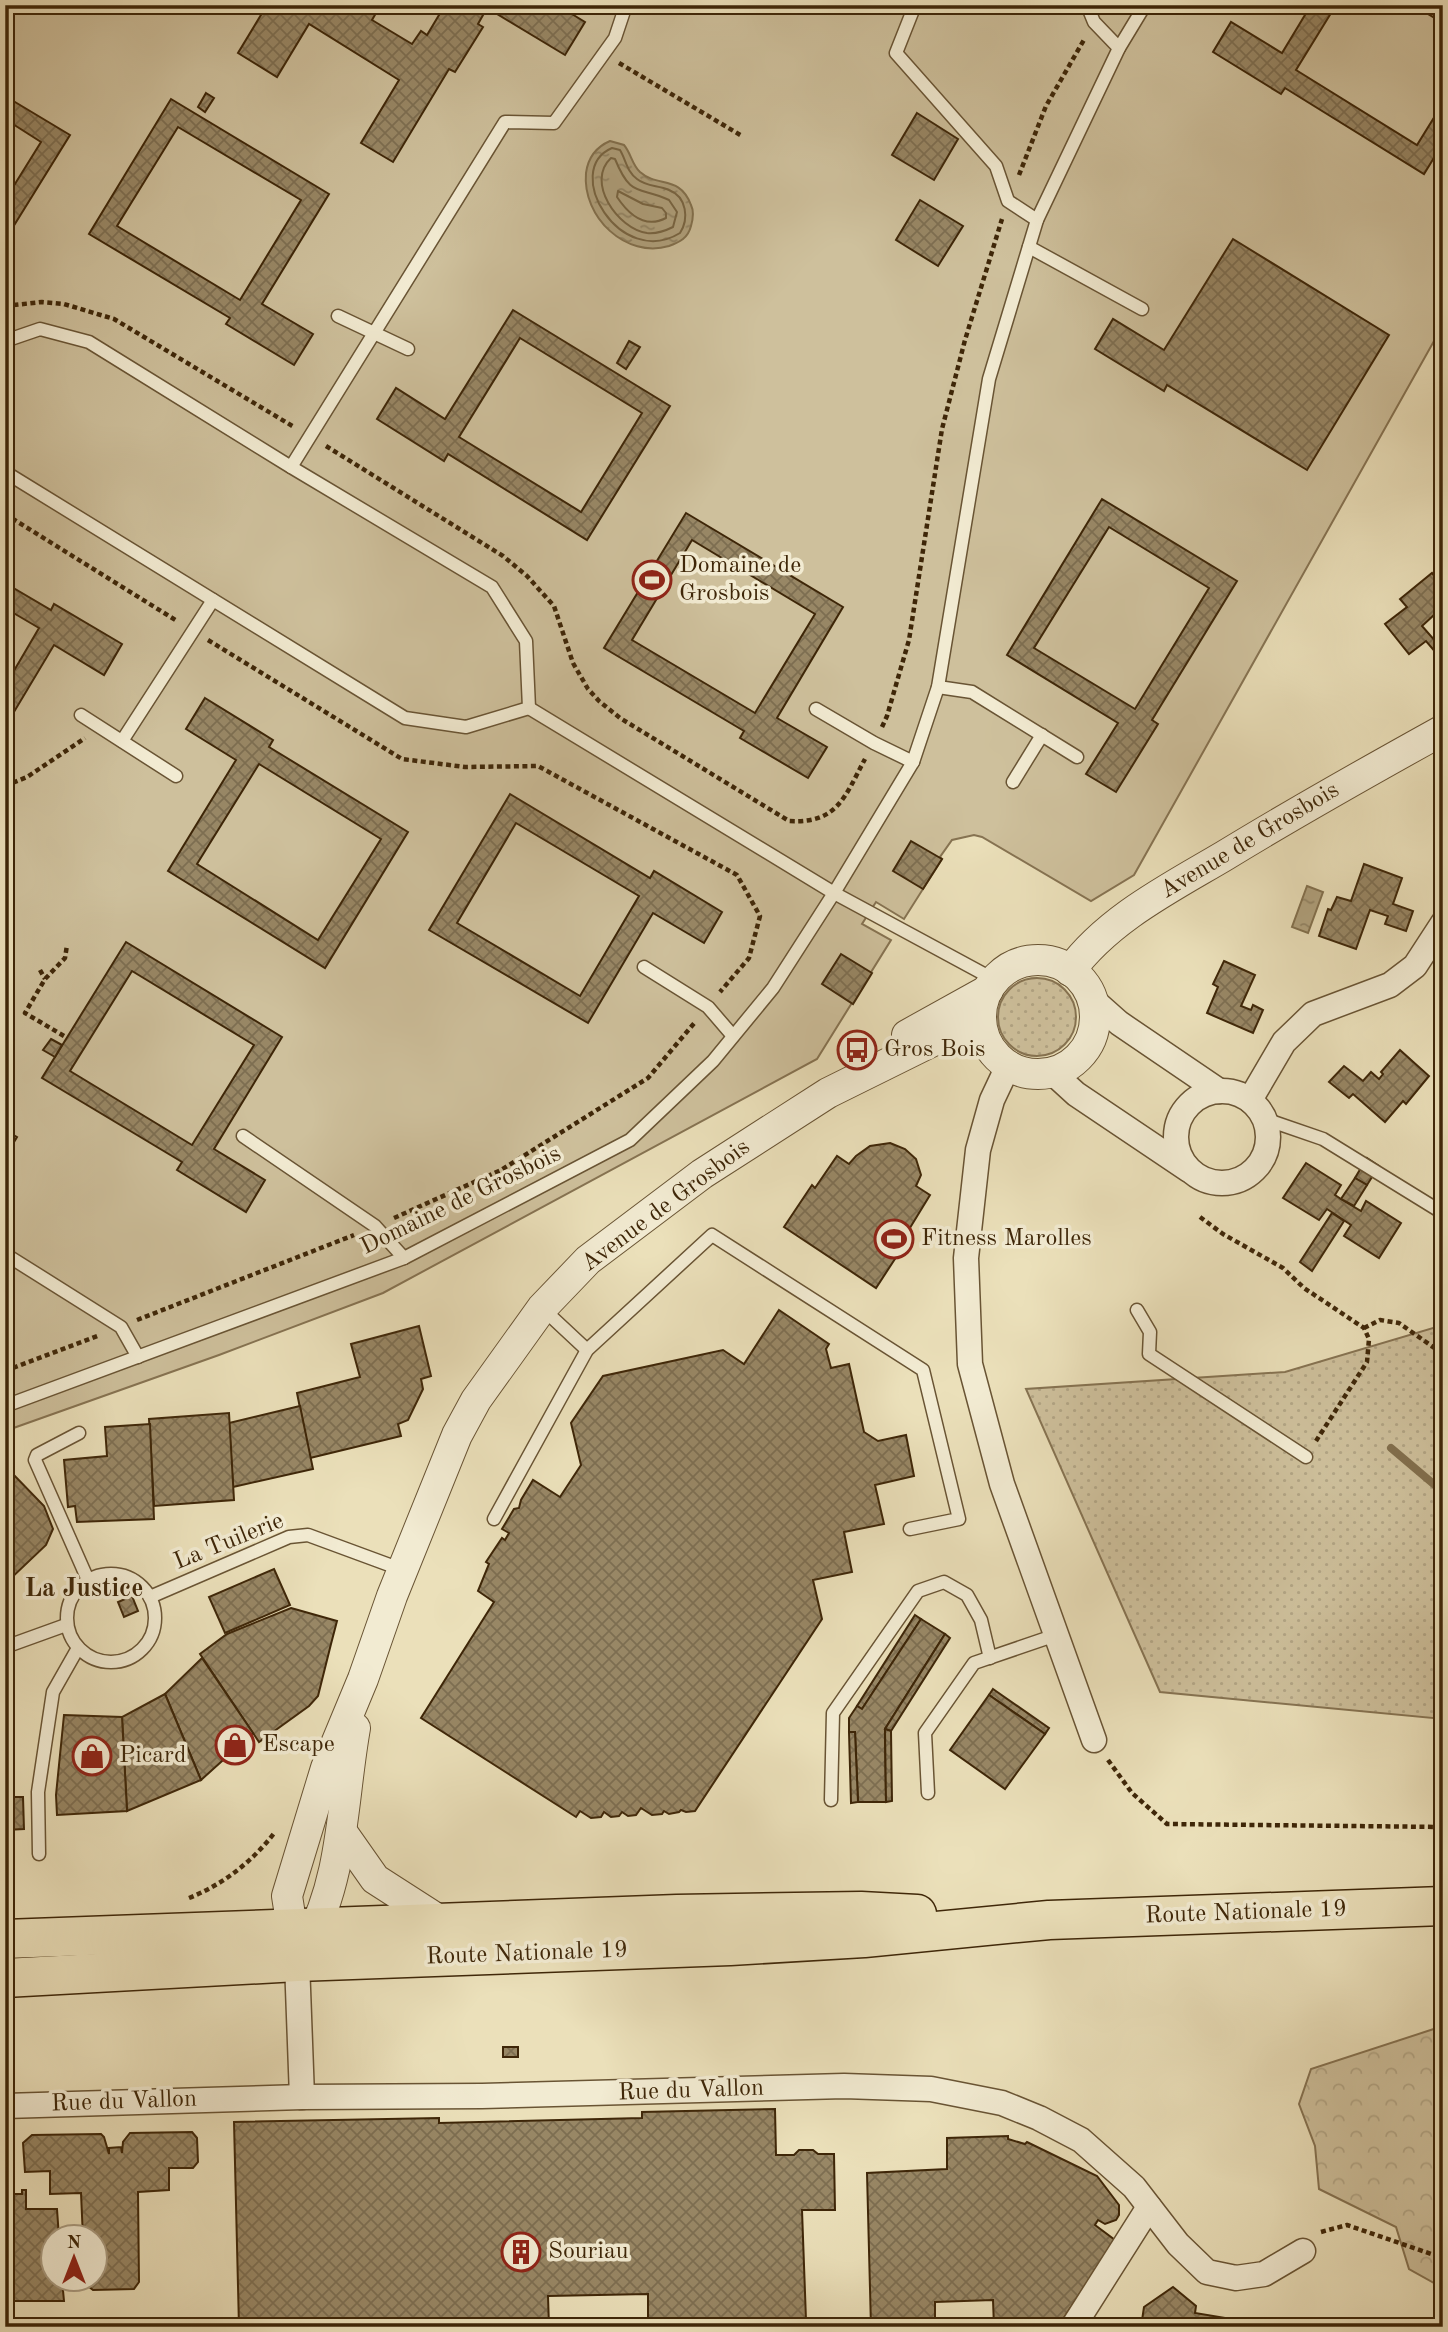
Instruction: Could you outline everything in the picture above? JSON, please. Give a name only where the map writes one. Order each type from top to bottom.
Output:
[{"type":"main road","name":"Route Nationale 19","points":[[5,1978],[289,1929],[743,1946],[864,1938],[1049,1920],[1443,1906]]},
{"type":"main road","name":"Route Nationale 19","points":[[5,1939],[677,1914],[861,1911],[1049,1920]]},
{"type":"street","name":"Avenue de Grosbois","points":[[1070,971],[1085,951],[1100,938],[1130,914],[1185,878],[1313,802],[1443,730]]},
{"type":"street","points":[[1257,1109],[1284,1042],[1313,1014],[1390,985],[1415,967],[1443,923]]},
{"type":"street","points":[[1031,961],[1045,961],[1070,971],[1084,983],[1092,999],[1095,1018],[1092,1036],[1083,1052],[1069,1065],[1053,1073],[1022,1072],[1008,1066],[996,1056],[987,1043],[981,1027],[981,1014],[991,985],[1005,971],[1031,961]]},
{"type":"street","name":"Avenue de Grosbois","points":[[828,1093],[862,1061],[991,985]]},
{"type":"street","points":[[1092,999],[1119,1023],[1219,1091]]},
{"type":"street","name":"Avenue de Grosbois","points":[[289,1929],[326,1768],[363,1679],[432,1495],[476,1400],[542,1308],[588,1260],[702,1174],[828,1093],[939,1038],[981,1027]]},
{"type":"street","points":[[1008,1066],[992,1100],[978,1150],[966,1258],[970,1364],[1002,1485],[1094,1740]]},
{"type":"street","points":[[1053,1073],[1076,1094],[1199,1177],[1218,1183],[1249,1175],[1260,1164],[1267,1149],[1268,1134],[1257,1109],[1230,1092],[1219,1091],[1192,1102],[1177,1127],[1177,1141],[1180,1155],[1188,1168],[1199,1177]]},
{"type":"street","name":"Avenue de Grosbois","points":[[289,1929],[331,1888],[342,1832],[351,1750],[363,1679]]},
{"type":"street","points":[[342,1832],[375,1879],[445,1924]]},
{"type":"street","points":[[289,1929],[302,2097]]},
{"type":"street","name":"Rue du Vallon","points":[[5,2106],[844,2086],[931,2089],[1002,2103],[1039,2118],[1081,2140],[1133,2187],[1178,2244],[1208,2272],[1237,2278],[1264,2274],[1303,2251]]},
{"type":"street","points":[[1073,2327],[1149,2207]]},
{"type":"lane","points":[[291,467],[376,334],[505,122],[554,123],[615,38],[626,5]]},
{"type":"lane","points":[[915,5],[897,53],[996,166],[1008,201],[1037,220]]},
{"type":"lane","points":[[1087,5],[1094,22],[1119,48]]},
{"type":"lane","name":"Domaine de Grosbois","points":[[5,1406],[404,1258],[630,1140],[713,1061],[773,988],[834,893],[912,762],[938,687],[989,379],[1037,220],[1119,48],[1145,5]]},
{"type":"lane","points":[[1029,247],[1142,309]]},
{"type":"lane","points":[[338,316],[408,349]]},
{"type":"lane","points":[[5,341],[40,329],[89,342],[492,587],[526,641],[530,708]]},
{"type":"lane","points":[[5,472],[405,719],[466,727],[530,708],[991,985]]},
{"type":"lane","points":[[121,741],[213,600]]},
{"type":"lane","points":[[938,687],[972,692],[1077,757]]},
{"type":"lane","points":[[816,709],[912,762]]},
{"type":"lane","points":[[81,715],[176,776]]},
{"type":"lane","points":[[1013,782],[1042,735]]},
{"type":"lane","points":[[644,967],[708,1007],[733,1037]]},
{"type":"lane","points":[[1257,1109],[1323,1139],[1443,1213]]},
{"type":"lane","points":[[243,1136],[375,1226],[404,1258]]},
{"type":"lane","points":[[494,1519],[587,1350],[712,1235],[923,1370],[959,1520],[909,1529]]},
{"type":"lane","points":[[5,1254],[121,1327],[138,1357]]},
{"type":"lane","points":[[542,1308],[587,1350]]},
{"type":"lane","points":[[1137,1310],[1150,1332],[1149,1354],[1306,1457]]},
{"type":"lane","points":[[79,1433],[37,1455],[35,1460],[88,1580]]},
{"type":"lane","name":"La Tuilerie","points":[[150,1597],[289,1537],[308,1535],[403,1570]]},
{"type":"lane","points":[[108,1573],[121,1574],[133,1579],[150,1597],[155,1611],[151,1638],[142,1650],[130,1658],[117,1662],[102,1662],[89,1657],[70,1637],[66,1625],[69,1601],[75,1590],[88,1580],[108,1573]]},
{"type":"lane","points":[[831,1800],[833,1713],[918,1591],[944,1582],[967,1595],[981,1620],[990,1658]]},
{"type":"lane","points":[[5,1647],[66,1625]]},
{"type":"lane","points":[[928,1793],[925,1733],[974,1663],[1056,1635]]},
{"type":"lane","points":[[39,1854],[38,1792],[53,1692],[78,1648]]},
{"type":"path","points":[[603,54],[742,136]]},
{"type":"path","points":[[5,514],[402,759],[465,767],[538,766],[737,875],[760,916],[749,958],[648,1078],[501,1170],[323,1249],[5,1371]]},
{"type":"path","points":[[5,786],[27,777],[100,727]]},
{"type":"path","points":[[64,1037],[25,1013],[45,979],[65,958],[67,945]]},
{"type":"path","points":[[40,970],[45,979]]},
{"type":"path","points":[[1200,1217],[1223,1234],[1283,1268],[1304,1289],[1364,1328],[1369,1339],[1367,1363],[1306,1457]]},
{"type":"path","points":[[1364,1328],[1380,1320],[1399,1323],[1443,1354]]},
{"type":"path","points":[[1094,1740],[1132,1793],[1167,1824],[1443,1826]]},
{"type":"path","points":[[178,1902],[201,1894],[230,1878],[266,1844],[282,1822]]},
{"type":"path","points":[[1303,2251],[1313,2234],[1347,2225],[1443,2258]]},
{"type":"green space","name":"Domaine de Grosbois","points":[[5,5],[1443,5],[1443,325],[1134,875],[1091,901],[982,837],[974,835],[952,840],[904,919],[876,902],[862,924],[891,940],[817,1059],[383,1293],[5,1431]]},
{"type":"green space","points":[[1037,978],[1052,981],[1064,990],[1073,1002],[1076,1017],[1073,1032],[1064,1044],[1052,1053],[1037,1056],[1022,1053],[1010,1044],[1001,1032],[998,1017],[1001,1002],[1010,990],[1022,981]]},
{"type":"green space","points":[[1443,1325],[1443,1719],[1160,1692],[1026,1389],[1285,1372]]},
{"type":"green space","points":[[1443,2026],[1443,2288],[1409,2269],[1396,2227],[1319,2189],[1315,2146],[1299,2104],[1311,2069]]},
{"type":"water","points":[[610,141],[624,145],[635,166],[647,177],[681,189],[693,212],[690,230],[683,239],[669,246],[637,246],[610,231],[599,219],[591,205],[586,173],[594,154]]},
{"type":"water","points":[[1307,886],[1323,892],[1308,933],[1292,927]]},
{"type":"building","points":[[267,5],[363,5],[376,13],[372,20],[412,44],[421,31],[427,35],[445,5],[557,5],[585,22],[565,55],[487,8],[478,24],[483,27],[455,72],[449,69],[393,162],[361,143],[399,80],[309,24],[277,77],[238,53]]},
{"type":"building","points":[[1311,5],[1336,5],[1296,70],[1417,145],[1443,103],[1443,143],[1424,174],[1285,88],[1281,94],[1213,52],[1231,22],[1282,53]]},
{"type":"building","points":[[1413,5],[1443,5],[1443,23]]},
{"type":"building","points":[[206,93],[214,98],[205,112],[198,107]]},
{"type":"building","points":[[5,96],[70,135],[5,240],[5,200],[41,142],[5,119]]},
{"type":"building","points":[[171,99],[329,194],[262,304],[313,334],[294,365],[226,324],[230,318],[89,234]],"holes":[[[178,127],[301,200],[240,300],[117,226]]]},
{"type":"building","points":[[917,113],[958,139],[934,180],[892,155]]},
{"type":"building","points":[[920,200],[963,226],[938,266],[896,240]]},
{"type":"building","points":[[1233,239],[1389,335],[1307,470],[1167,385],[1164,391],[1095,349],[1113,319],[1164,350]]},
{"type":"building","points":[[513,310],[670,406],[587,540],[448,454],[444,461],[377,419],[396,388],[445,419]],"holes":[[[520,338],[642,413],[581,512],[459,437]]]},
{"type":"building","points":[[629,341],[640,347],[626,369],[617,363]]},
{"type":"building","points":[[1102,499],[1237,581],[1152,720],[1158,724],[1116,792],[1086,774],[1118,723],[1007,655]],"holes":[[[1109,527],[1209,588],[1135,709],[1034,648]]]},
{"type":"building","points":[[686,513],[843,607],[777,718],[827,747],[808,778],[740,738],[744,731],[604,648]],"holes":[[[692,540],[815,614],[755,713],[632,640]]]},
{"type":"building","points":[[1432,573],[1443,586],[1443,614],[1437,618],[1434,615],[1422,626],[1436,642],[1443,637],[1443,661],[1426,641],[1409,654],[1385,624],[1407,607],[1400,599]]},
{"type":"building","points":[[5,583],[51,610],[54,604],[122,644],[104,675],[54,645],[5,727],[5,686],[39,628],[5,608]]},
{"type":"building","points":[[205,698],[273,740],[269,747],[408,832],[325,968],[168,871],[236,760],[186,729]],"holes":[[[259,764],[381,839],[318,940],[197,864]]]},
{"type":"building","points":[[510,794],[650,878],[654,871],[722,912],[704,943],[653,913],[588,1023],[429,930]],"holes":[[[516,823],[639,896],[580,996],[457,923]]]},
{"type":"building","points":[[911,841],[942,859],[923,889],[893,871]]},
{"type":"building","points":[[1364,864],[1402,878],[1393,904],[1413,911],[1406,931],[1385,924],[1388,916],[1370,910],[1356,949],[1319,936],[1328,909],[1331,910],[1337,897],[1351,901]]},
{"type":"building","points":[[126,942],[282,1037],[214,1149],[265,1180],[246,1212],[177,1170],[182,1162],[42,1078]],"holes":[[[132,971],[254,1045],[192,1145],[70,1071]]]},
{"type":"building","points":[[841,954],[872,973],[853,1004],[822,984]]},
{"type":"building","points":[[1224,961],[1255,975],[1241,1006],[1251,1010],[1253,1005],[1263,1010],[1253,1033],[1207,1013],[1218,987],[1213,984]]},
{"type":"building","points":[[51,1039],[62,1045],[55,1057],[43,1050]]},
{"type":"building","points":[[1400,1050],[1429,1076],[1406,1104],[1403,1101],[1385,1122],[1353,1094],[1349,1098],[1329,1082],[1344,1066],[1363,1081],[1371,1072],[1379,1079],[1383,1074],[1381,1072]]},
{"type":"building","points":[[5,1130],[17,1137],[5,1157]]},
{"type":"building","points":[[890,1143],[905,1149],[916,1159],[921,1175],[916,1186],[930,1195],[905,1236],[908,1239],[876,1288],[784,1227],[812,1185],[815,1188],[837,1156],[849,1164],[870,1146]]},
{"type":"building","points":[[1367,1158],[1379,1166],[1367,1185],[1355,1178]]},
{"type":"building","points":[[1306,1163],[1341,1185],[1335,1195],[1341,1199],[1361,1211],[1366,1201],[1401,1223],[1379,1258],[1344,1236],[1351,1225],[1327,1209],[1319,1220],[1283,1198]]},
{"type":"building","points":[[1355,1178],[1367,1185],[1354,1206],[1341,1199]]},
{"type":"building","points":[[1332,1213],[1344,1221],[1312,1271],[1300,1262]]},
{"type":"building","points":[[779,1310],[829,1344],[826,1349],[831,1368],[849,1364],[864,1432],[878,1441],[906,1435],[914,1476],[875,1485],[884,1524],[844,1532],[852,1572],[813,1580],[822,1619],[695,1811],[681,1810],[669,1814],[664,1811],[662,1814],[652,1815],[641,1808],[636,1815],[628,1816],[622,1812],[619,1816],[611,1817],[604,1812],[601,1817],[591,1818],[580,1811],[576,1817],[421,1718],[494,1602],[478,1591],[489,1564],[486,1562],[502,1538],[505,1540],[509,1533],[502,1529],[514,1509],[519,1508],[533,1480],[560,1497],[581,1465],[571,1423],[603,1376],[723,1350],[744,1364]]},
{"type":"building","points":[[419,1326],[431,1376],[421,1379],[423,1389],[408,1420],[398,1424],[401,1436],[310,1458],[297,1393],[360,1377],[351,1344]]},
{"type":"building","points":[[300,1406],[313,1469],[233,1487],[229,1423]]},
{"type":"building","points":[[229,1413],[234,1500],[154,1506],[149,1419]]},
{"type":"building","points":[[150,1424],[154,1519],[77,1522],[75,1506],[68,1507],[64,1460],[107,1456],[105,1427]]},
{"type":"building","points":[[10,1471],[44,1506],[53,1529],[46,1545],[5,1584],[5,1476]]},
{"type":"building","points":[[274,1569],[290,1605],[225,1633],[209,1597]]},
{"type":"building","points":[[132,1596],[138,1611],[124,1617],[118,1602]]},
{"type":"building","points":[[291,1608],[337,1621],[318,1696],[309,1706],[259,1742],[200,1654],[227,1634]]},
{"type":"building","points":[[915,1615],[921,1619],[862,1709],[857,1706]]},
{"type":"building","points":[[921,1619],[945,1634],[885,1729],[886,1802],[858,1802],[855,1732],[849,1732],[849,1718],[857,1706],[862,1709]]},
{"type":"building","points":[[945,1634],[950,1638],[891,1731],[885,1729]]},
{"type":"building","points":[[202,1658],[253,1733],[201,1780],[165,1694]]},
{"type":"building","points":[[993,1689],[1049,1728],[1045,1734],[989,1695]]},
{"type":"building","points":[[165,1694],[201,1780],[127,1811],[122,1717]]},
{"type":"building","points":[[989,1695],[1045,1734],[1005,1789],[950,1750]]},
{"type":"building","name":"Picard","points":[[64,1715],[122,1717],[127,1811],[57,1815],[56,1795]]},
{"type":"building","points":[[885,1729],[891,1731],[892,1801],[886,1802]]},
{"type":"building","points":[[849,1732],[855,1732],[858,1802],[851,1803]]},
{"type":"building","points":[[5,1797],[23,1797],[24,1829],[5,1830]]},
{"type":"building","points":[[503,2047],[518,2047],[518,2057],[503,2057]]},
{"type":"building","name":"Souriau","points":[[775,2109],[776,2155],[794,2155],[799,2150],[834,2154],[835,2210],[802,2210],[806,2320],[648,2324],[648,2294],[548,2296],[549,2326],[452,2327],[452,2322],[438,2323],[438,2327],[239,2327],[234,2122],[439,2118],[439,2123],[642,2118],[642,2112]]},
{"type":"building","points":[[192,2132],[197,2138],[198,2162],[193,2168],[169,2168],[169,2190],[138,2192],[139,2282],[134,2289],[108,2290],[108,2224],[82,2224],[81,2193],[50,2194],[50,2171],[25,2172],[23,2143],[32,2135],[101,2134],[109,2154],[109,2148],[121,2147],[122,2153],[123,2142],[130,2133]]},
{"type":"building","points":[[1008,2136],[1008,2139],[1025,2144],[1027,2142],[1097,2176],[1119,2205],[1116,2220],[1105,2224],[1098,2220],[1095,2225],[1115,2240],[1058,2327],[994,2327],[993,2300],[935,2302],[935,2327],[871,2327],[867,2173],[947,2169],[947,2138]]},
{"type":"building","points":[[22,2190],[26,2190],[26,2209],[57,2209],[58,2224],[38,2224],[38,2294],[63,2294],[64,2301],[5,2301],[5,2194],[22,2194]]},
{"type":"building","points":[[1173,2287],[1196,2306],[1195,2313],[1279,2327],[1141,2327],[1144,2307]]},
{"type":"waterway","points":[[1391,1448],[1443,1492]]},
{"type":"place","name":"Domaine de Grosbois","points":[[652,580]]},
{"type":"place","name":"Gros Bois","points":[[857,1050]]},
{"type":"place","name":"Fitness Marolles","points":[[894,1239]]},
{"type":"place","name":"Escape","points":[[235,1745]]},
{"type":"place","name":"Picard","points":[[92,1756]]},
{"type":"place","name":"Souriau","points":[[521,2252]]},
{"type":"district","name":"La Justice","points":[[84,1589]]}]
